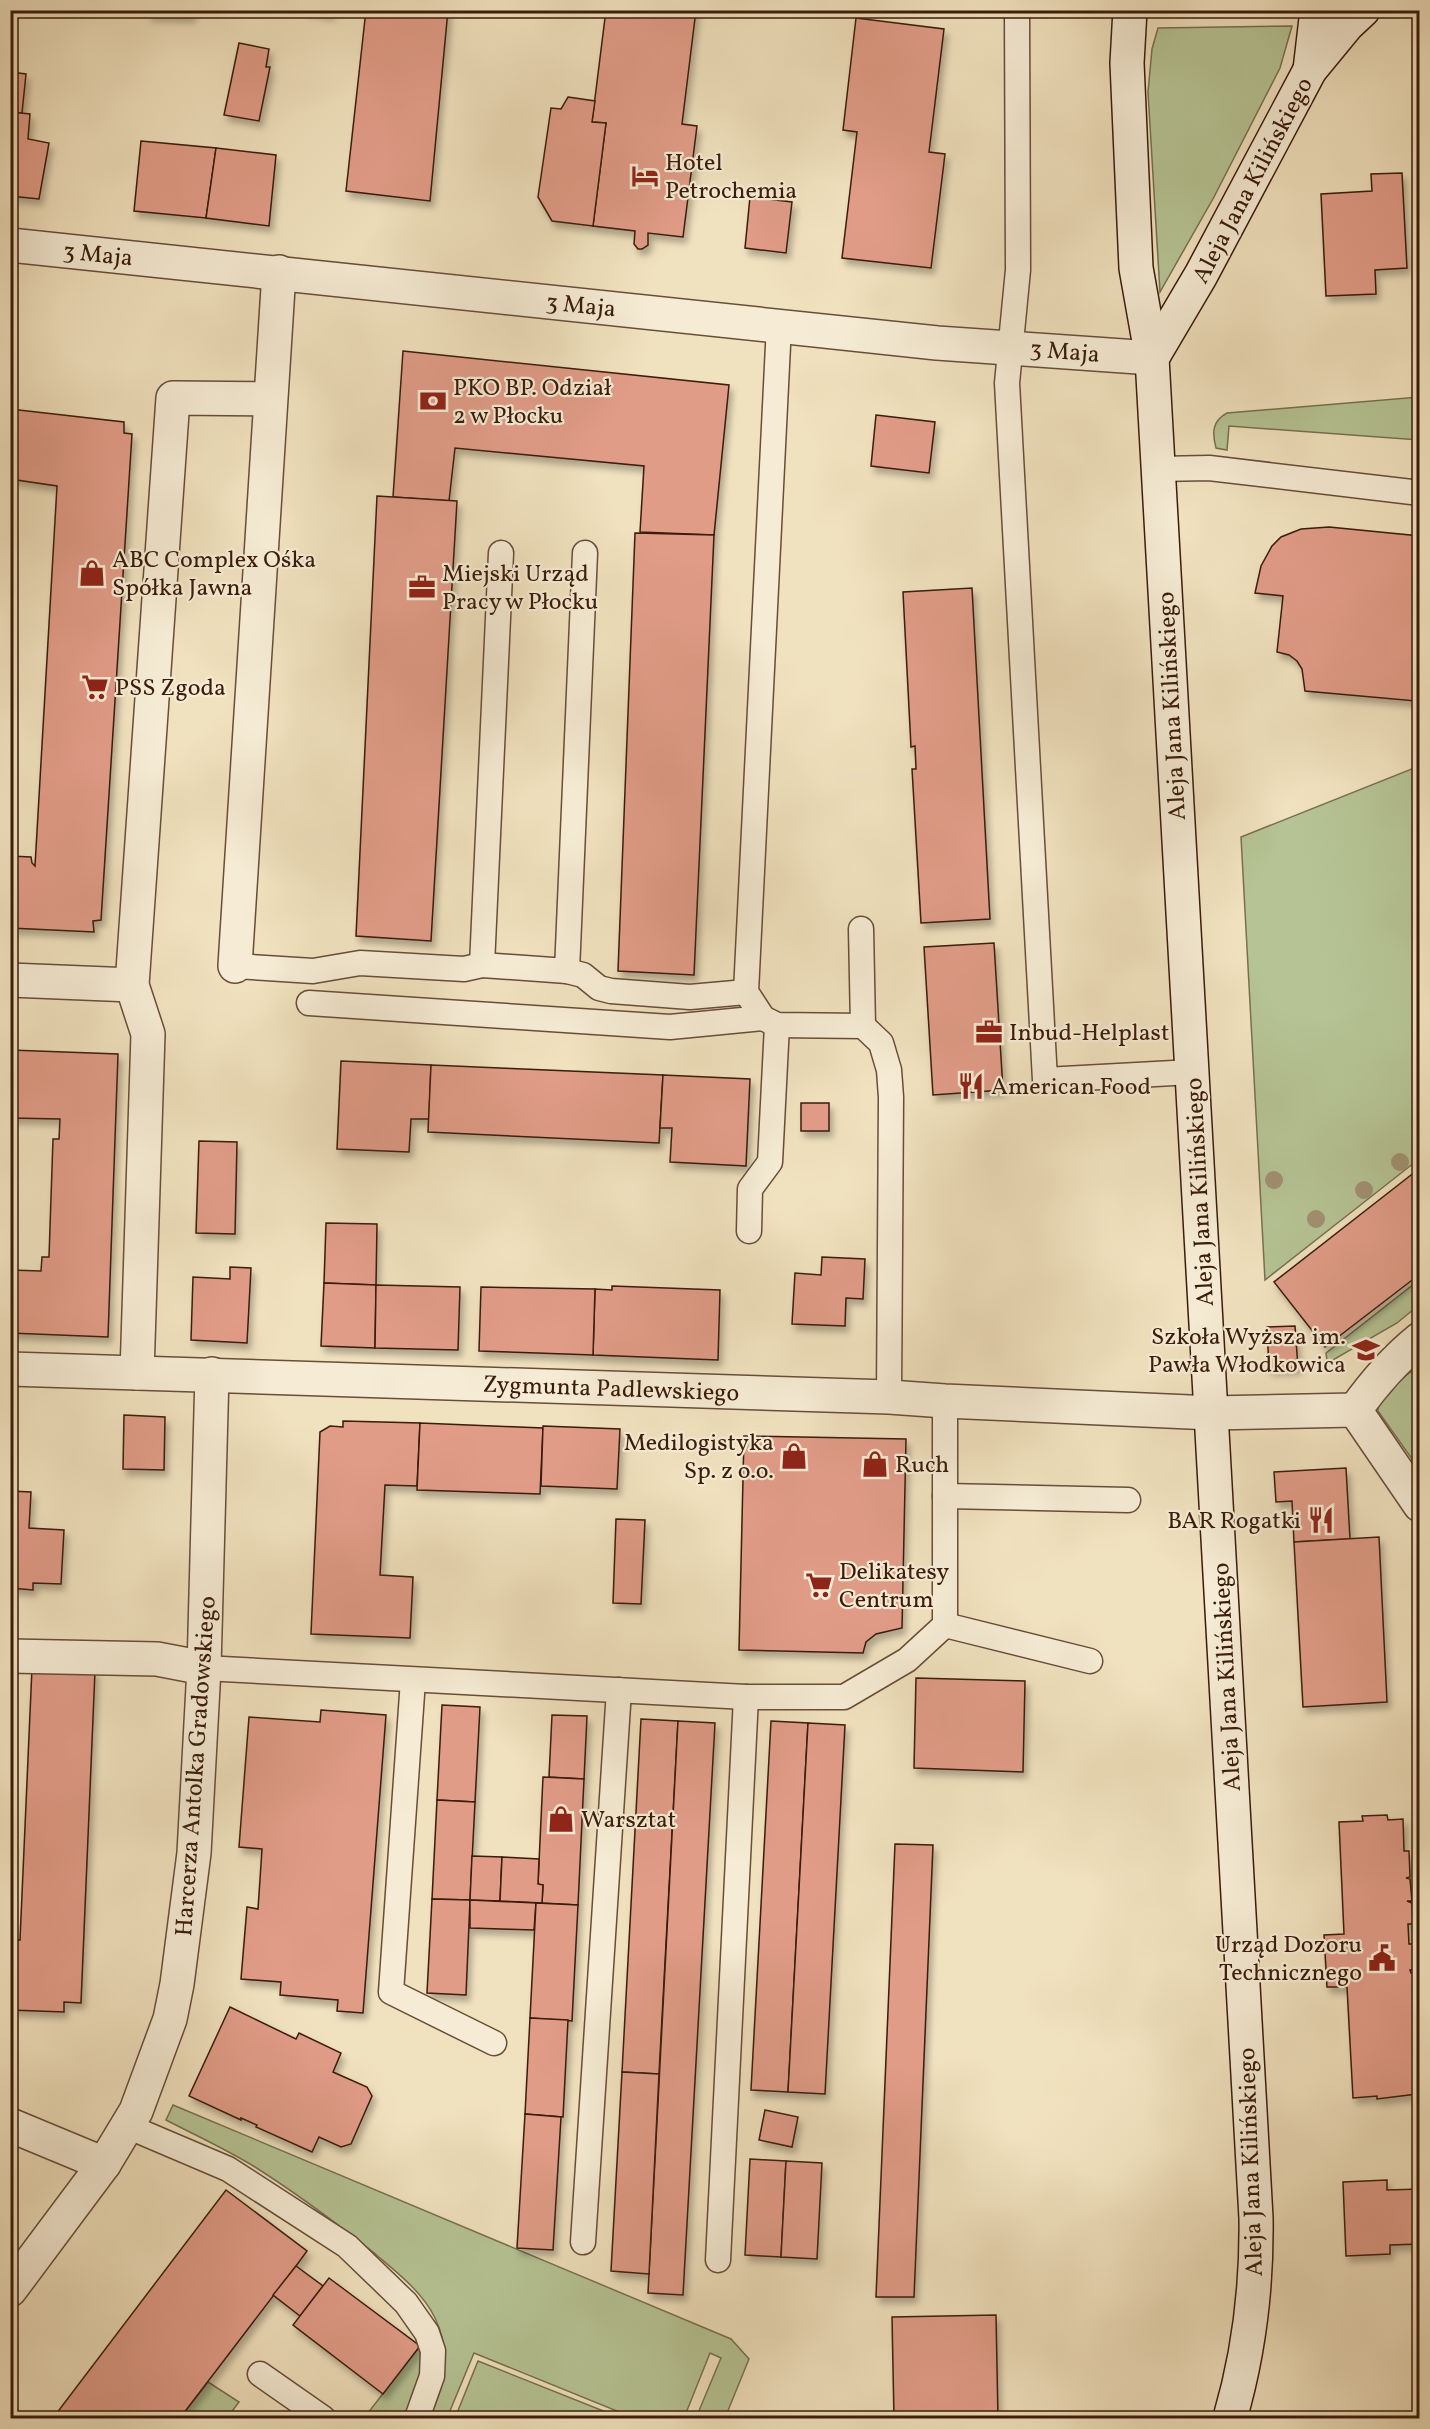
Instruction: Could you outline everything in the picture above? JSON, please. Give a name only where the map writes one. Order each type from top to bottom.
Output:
[{"type":"street","points":[[1310,70],[1317,10]]},
{"type":"street","name":"Aleja Jana Kilińskiego","points":[[1152,358],[1201,275],[1310,70],[1347,25],[1363,10]]},
{"type":"street","name":"Aleja Jana Kilińskiego","points":[[1131,12],[1127,63],[1136,268],[1152,358],[1256,2218],[1257,2254],[1252,2316],[1245,2361],[1230,2418]]},
{"type":"street","name":"3 Maja","points":[[10,245],[937,343],[1152,358]]},
{"type":"street","points":[[235,966],[279,272]]},
{"type":"street","points":[[137,1373],[148,1034],[132,985],[173,398],[270,399]]},
{"type":"street","points":[[10,980],[132,985]]},
{"type":"street","points":[[1419,1339],[1397,1357],[1376,1380],[1355,1410],[1419,1505]]},
{"type":"street","name":"Zygmunta Padlewskiego","points":[[10,1369],[889,1397],[1212,1413],[1355,1410]]},
{"type":"street","name":"Harcerza Antolka Gradowskiego","points":[[10,2290],[104,2164],[136,2111],[170,2019],[177,1984],[194,1853],[204,1668],[212,1374]]},
{"type":"street","points":[[10,1656],[157,1659],[204,1668]]},
{"type":"street","points":[[10,2125],[104,2164]]},
{"type":"lane","points":[[1017,10],[1018,270],[1007,383],[1045,1080],[1192,1072]]},
{"type":"lane","points":[[749,1231],[750,1189],[770,1162],[770,1022],[746,992],[779,325]]},
{"type":"lane","points":[[1158,469],[1216,469],[1419,493]]},
{"type":"lane","points":[[482,965],[501,553]]},
{"type":"lane","points":[[567,971],[585,553]]},
{"type":"lane","points":[[861,929],[863,1026]]},
{"type":"lane","points":[[235,966],[313,971],[360,963],[464,969],[482,965],[567,971],[583,975],[599,988],[611,991],[690,997],[746,992]]},
{"type":"lane","points":[[309,1003],[670,1027],[770,1022],[863,1026],[881,1043],[889,1070],[891,1109],[889,1397]]},
{"type":"lane","points":[[204,1668],[746,1697],[844,1697],[908,1660],[945,1625],[945,1401]]},
{"type":"lane","points":[[945,1496],[1128,1500]]},
{"type":"lane","points":[[945,1625],[1090,1661]]},
{"type":"lane","points":[[412,1680],[391,1992],[494,2043]]},
{"type":"lane","points":[[583,2242],[618,1690]]},
{"type":"lane","points":[[718,2260],[746,1697]]},
{"type":"lane","points":[[127,2126],[228,2169],[347,2246],[406,2303],[427,2333],[433,2350],[432,2376],[426,2400],[417,2418]]},
{"type":"lane","points":[[260,2374],[323,2418]]},
{"type":"green space","points":[[1292,26],[1280,68],[1214,197],[1160,292],[1148,92],[1152,49],[1158,28]]},
{"type":"green space","points":[[1419,397],[1419,440],[1229,426],[1227,450],[1216,448],[1214,428],[1218,420],[1227,413]]},
{"type":"green space","points":[[1419,766],[1419,1159],[1265,1280],[1241,837]]},
{"type":"green space","points":[[1419,1280],[1419,1305],[1397,1323],[1333,1360],[1327,1360],[1326,1353]]},
{"type":"green space","points":[[1419,1366],[1419,1469],[1378,1411],[1382,1393]]},
{"type":"green space","points":[[173,2105],[731,2339],[749,2359],[725,2418],[696,2418],[721,2358],[710,2353],[684,2418],[634,2418],[474,2353],[447,2418],[429,2418],[442,2382],[444,2356],[440,2330],[430,2308],[423,2299],[373,2252],[300,2197],[244,2160],[166,2120]]},
{"type":"green space","points":[[420,2346],[421,2365],[418,2384],[413,2402],[404,2418],[364,2418]]},
{"type":"green space","points":[[478,2361],[621,2418],[455,2418]]},
{"type":"green space","points":[[208,2382],[239,2402],[227,2418],[180,2418]]},
{"type":"building","points":[[149,10],[192,10],[192,16],[148,15]]},
{"type":"building","points":[[301,10],[331,10],[331,14]]},
{"type":"building","points":[[366,10],[448,10],[430,201],[346,191]]},
{"type":"building","name":"Hotel Petrochemia","points":[[606,10],[696,10],[682,124],[697,126],[683,237],[648,233],[648,245],[642,249],[638,249],[634,244],[635,231],[593,226],[606,123],[592,122]]},
{"type":"building","points":[[856,18],[944,29],[929,152],[945,154],[931,268],[842,258],[857,132],[843,130]]},
{"type":"building","points":[[239,43],[269,49],[266,67],[270,67],[259,121],[224,115]]},
{"type":"building","points":[[10,72],[26,74],[22,113],[10,112]]},
{"type":"building","points":[[568,97],[595,101],[592,122],[606,123],[593,226],[552,221],[538,197],[551,108],[561,109]]},
{"type":"building","points":[[10,112],[30,114],[28,139],[49,143],[39,199],[10,196]]},
{"type":"building","points":[[141,141],[216,148],[206,218],[134,211]]},
{"type":"building","points":[[216,148],[276,155],[269,226],[206,218]]},
{"type":"building","points":[[1402,173],[1407,268],[1375,270],[1376,294],[1326,296],[1321,194],[1372,191],[1371,174]]},
{"type":"building","points":[[750,197],[792,202],[786,253],[745,248]]},
{"type":"building","points":[[403,351],[729,385],[714,535],[640,532],[644,466],[455,448],[449,501],[393,497]]},
{"type":"building","points":[[10,409],[124,422],[124,433],[132,434],[101,920],[93,921],[94,932],[10,928],[10,856],[31,857],[35,866],[57,486],[10,479]]},
{"type":"building","points":[[876,415],[935,422],[929,473],[871,466]]},
{"type":"building","points":[[377,496],[457,501],[431,941],[356,936]]},
{"type":"building","points":[[1329,527],[1420,536],[1420,658],[1416,701],[1305,691],[1302,669],[1297,661],[1289,655],[1277,652],[1283,596],[1255,593],[1261,566],[1272,546],[1281,537],[1301,529]]},
{"type":"building","points":[[635,533],[714,535],[694,975],[618,971]]},
{"type":"building","points":[[972,588],[990,919],[921,923],[912,769],[916,769],[915,746],[911,747],[903,592]]},
{"type":"building","points":[[994,943],[1003,1090],[933,1095],[924,947]]},
{"type":"building","points":[[10,1050],[118,1054],[108,1337],[10,1333],[10,1270],[41,1271],[42,1257],[49,1257],[53,1139],[59,1139],[60,1119],[10,1118]]},
{"type":"building","points":[[341,1061],[431,1065],[429,1119],[411,1119],[409,1152],[337,1149]]},
{"type":"building","points":[[431,1065],[663,1075],[659,1143],[428,1132]]},
{"type":"building","points":[[663,1075],[750,1079],[746,1166],[670,1162],[672,1128],[660,1128]]},
{"type":"building","points":[[801,1103],[829,1103],[829,1131],[801,1131]]},
{"type":"building","points":[[199,1141],[237,1142],[235,1234],[196,1233]]},
{"type":"building","points":[[1420,1168],[1420,1274],[1325,1347],[1274,1282]]},
{"type":"building","points":[[326,1223],[377,1224],[376,1285],[324,1283]]},
{"type":"building","points":[[822,1257],[865,1259],[863,1299],[846,1298],[845,1326],[792,1324],[795,1273],[821,1275]]},
{"type":"building","points":[[230,1267],[251,1268],[247,1343],[191,1340],[193,1277],[230,1279]]},
{"type":"building","points":[[324,1283],[376,1285],[375,1348],[321,1346]]},
{"type":"building","points":[[376,1285],[460,1287],[458,1350],[375,1348]]},
{"type":"building","points":[[612,1286],[720,1290],[718,1360],[593,1355],[595,1289],[612,1290]]},
{"type":"building","points":[[481,1287],[595,1289],[593,1355],[479,1351]]},
{"type":"building","points":[[1295,1326],[1298,1368],[1269,1369],[1267,1327]]},
{"type":"building","points":[[124,1415],[165,1417],[164,1470],[123,1469]]},
{"type":"building","points":[[343,1421],[420,1423],[417,1486],[385,1485],[380,1575],[413,1577],[410,1638],[311,1634],[320,1432],[330,1426],[343,1427]]},
{"type":"building","points":[[420,1423],[543,1428],[540,1494],[417,1490]]},
{"type":"building","points":[[543,1426],[620,1429],[617,1489],[541,1486]]},
{"type":"building","points":[[744,1436],[906,1439],[902,1628],[876,1634],[866,1642],[863,1653],[739,1650]]},
{"type":"building","name":"BAR Rogatki","points":[[1346,1468],[1350,1539],[1294,1542],[1292,1501],[1276,1502],[1274,1472]]},
{"type":"building","points":[[10,1491],[31,1492],[29,1528],[64,1530],[61,1584],[33,1583],[33,1590],[10,1588]]},
{"type":"building","points":[[616,1519],[645,1520],[641,1604],[613,1603]]},
{"type":"building","points":[[1379,1537],[1387,1702],[1303,1707],[1294,1542]]},
{"type":"building","points":[[32,1668],[95,1671],[81,2003],[64,2002],[64,2012],[10,2010],[10,1940],[20,1940]]},
{"type":"building","points":[[916,1678],[1025,1681],[1023,1772],[914,1768]]},
{"type":"building","points":[[442,1705],[480,1707],[475,1802],[437,1800]]},
{"type":"building","points":[[321,1710],[386,1715],[363,2013],[337,2011],[338,2000],[280,1995],[281,1982],[241,1979],[247,1907],[258,1909],[262,1849],[239,1847],[249,1717],[320,1722]]},
{"type":"building","points":[[552,1715],[587,1716],[584,1779],[549,1777]]},
{"type":"building","points":[[641,1719],[678,1721],[659,2074],[622,2072]]},
{"type":"building","points":[[678,1721],[715,1723],[683,2295],[648,2293]]},
{"type":"building","points":[[771,1721],[808,1723],[788,2092],[751,2090]]},
{"type":"building","points":[[808,1723],[845,1725],[825,2094],[788,2092]]},
{"type":"building","name":"Warsztat","points":[[543,1777],[584,1779],[578,1905],[542,1903],[543,1885],[538,1884]]},
{"type":"building","points":[[437,1800],[475,1802],[470,1900],[432,1899]]},
{"type":"building","points":[[1387,1815],[1388,1820],[1403,1819],[1404,1851],[1409,1851],[1410,1877],[1406,1878],[1410,1879],[1412,1901],[1407,1901],[1412,1903],[1413,1924],[1408,1924],[1409,1944],[1415,1944],[1416,1970],[1410,1970],[1411,1973],[1420,1972],[1420,2032],[1414,2033],[1414,2047],[1420,2047],[1420,2072],[1416,2072],[1417,2094],[1377,2099],[1377,2096],[1353,2098],[1347,1987],[1327,1987],[1324,1935],[1344,1934],[1339,1822],[1363,1821],[1362,1816]]},
{"type":"building","points":[[895,1844],[933,1845],[914,2297],[876,2297]]},
{"type":"building","points":[[472,1856],[502,1857],[500,1901],[470,1900]]},
{"type":"building","points":[[502,1857],[539,1859],[538,1884],[543,1885],[542,1903],[500,1901]]},
{"type":"building","points":[[432,1899],[470,1900],[466,1995],[427,1993]]},
{"type":"building","points":[[470,1900],[536,1903],[534,1930],[470,1928]]},
{"type":"building","points":[[536,1903],[578,1905],[572,2021],[530,2018]]},
{"type":"building","points":[[230,2007],[296,2039],[299,2033],[341,2053],[333,2072],[367,2087],[372,2096],[351,2144],[341,2147],[319,2137],[312,2152],[189,2096]]},
{"type":"building","points":[[530,2018],[568,2020],[563,2117],[525,2114]]},
{"type":"building","points":[[622,2072],[659,2074],[649,2274],[611,2271]]},
{"type":"building","points":[[765,2110],[798,2117],[792,2147],[759,2140]]},
{"type":"building","points":[[525,2114],[561,2117],[553,2250],[517,2248]]},
{"type":"building","points":[[750,2159],[786,2161],[781,2257],[745,2255]]},
{"type":"building","points":[[786,2161],[822,2163],[817,2259],[781,2257]]},
{"type":"building","points":[[1387,2180],[1387,2190],[1420,2189],[1420,2244],[1390,2245],[1390,2254],[1346,2256],[1343,2182]]},
{"type":"building","points":[[226,2190],[307,2251],[296,2266],[180,2418],[53,2418]]},
{"type":"building","points":[[296,2266],[323,2286],[300,2316],[273,2295]]},
{"type":"building","points":[[329,2278],[420,2346],[383,2394],[293,2325]]},
{"type":"building","points":[[996,2315],[998,2418],[894,2418],[892,2317]]},
{"type":"place","name":"Hotel Petrochemia","points":[[645,176]]},
{"type":"place","name":"PKO BP. Odział 2 w Płocku","points":[[433,401]]},
{"type":"place","name":"ABC Complex Ośka Spółka Jawna","points":[[92,573]]},
{"type":"place","name":"Miejski Urząd Pracy w Płocku","points":[[422,587]]},
{"type":"place","name":"PSS Zgoda","points":[[95,687]]},
{"type":"place","name":"Inbud-Helplast","points":[[989,1032]]},
{"type":"place","name":"American Food","points":[[971,1086]]},
{"type":"place","name":"Szkoła Wyższa im. Pawła Włodkowica","points":[[1366,1350]]},
{"type":"place","name":"Medilogistyka Sp. z o.o.","points":[[794,1456]]},
{"type":"place","name":"Ruch","points":[[875,1464]]},
{"type":"place","name":"BAR Rogatki","points":[[1321,1520]]},
{"type":"place","name":"Delikatesy Centrum","points":[[819,1585]]},
{"type":"place","name":"Warsztat","points":[[561,1819]]},
{"type":"place","name":"Urząd Dozoru Technicznego","points":[[1382,1958]]}]
